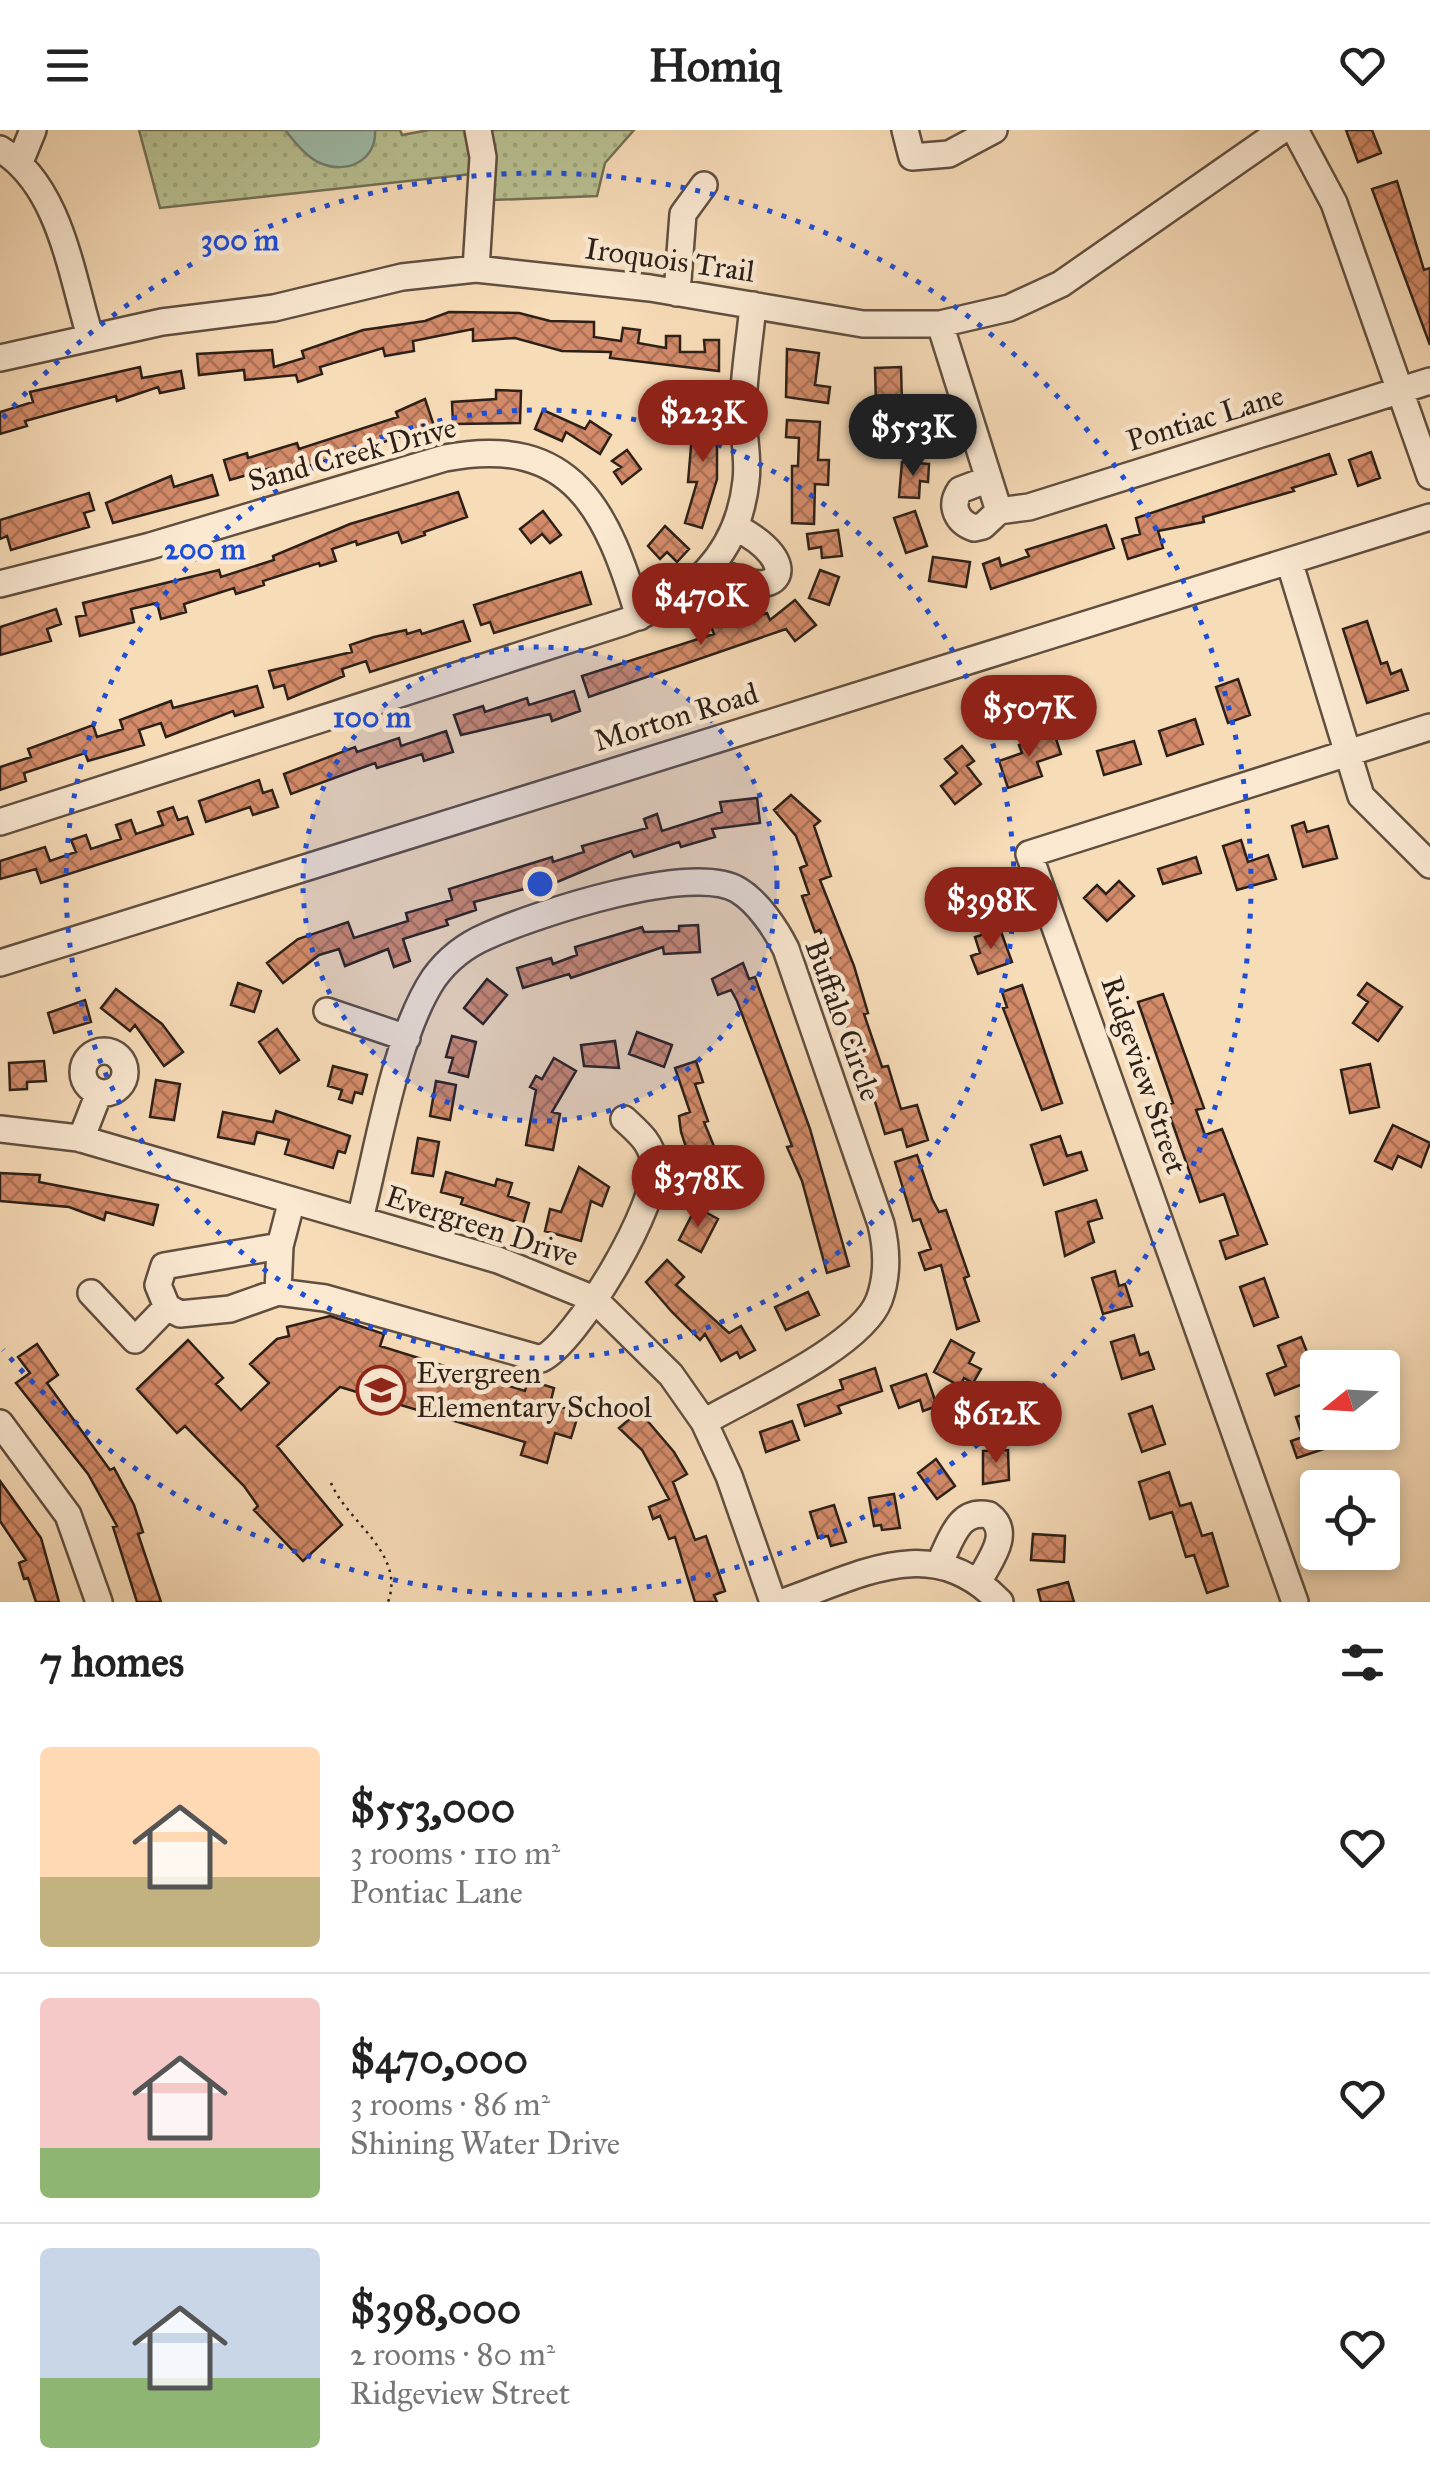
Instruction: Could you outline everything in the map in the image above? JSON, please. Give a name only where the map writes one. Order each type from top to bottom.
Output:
[{"type":"street","points":[[32,130],[10,156],[34,177],[50,211],[90,336]]},
{"type":"street","points":[[476,269],[483,157],[478,130]]},
{"type":"street","points":[[905,130],[912,157],[935,158],[994,130]]},
{"type":"street","name":"Iroquois Trail","points":[[0,358],[90,336],[289,306],[402,277],[476,269],[677,293],[863,324],[940,324],[1009,308],[1061,284],[1282,130]]},
{"type":"street","points":[[1296,130],[1334,202],[1430,476]]},
{"type":"street","points":[[677,293],[683,214],[704,185]]},
{"type":"street","points":[[0,822],[639,616],[676,600],[712,567],[735,527],[746,481],[742,414],[754,305]]},
{"type":"street","points":[[940,324],[999,512]]},
{"type":"street","name":"Pontiac Lane","points":[[989,479],[960,490],[954,504],[957,516],[974,528],[984,526],[999,512],[1029,508],[1430,381]]},
{"type":"street","name":"Sand Creek Drive","points":[[0,584],[150,546],[445,458],[488,453],[548,467],[588,498],[617,544],[639,616]]},
{"type":"street","name":"Morton Road","points":[[0,964],[1430,517]]},
{"type":"street","points":[[712,567],[749,587],[763,586],[774,578],[778,566],[773,552],[735,527]]},
{"type":"street","points":[[1289,561],[1362,796],[1430,865]]},
{"type":"street","name":"Ridgeview Street","points":[[1296,1602],[1029,854],[1430,726]]},
{"type":"street","name":"Buffalo Circle","points":[[360,1220],[407,1038],[435,976],[448,961],[488,935],[677,880],[714,882],[738,890],[768,920],[786,950],[881,1224],[885,1268],[879,1303],[846,1338],[704,1422]]},
{"type":"street","points":[[327,1011],[407,1038]]},
{"type":"street","points":[[80,1139],[99,1093]]},
{"type":"street","points":[[280,1246],[164,1266],[158,1285],[167,1308],[180,1314],[230,1309],[278,1292],[325,1298],[540,1359],[552,1354],[641,1225],[652,1191],[650,1150],[646,1139],[624,1119]]},
{"type":"street","name":"Evergreen Drive","points":[[0,1130],[80,1139],[498,1260],[594,1298],[671,1375],[704,1422],[729,1476],[773,1602]]},
{"type":"street","points":[[278,1292],[280,1246],[292,1200]]},
{"type":"street","points":[[91,1293],[135,1340],[167,1308]]},
{"type":"street","points":[[0,1423],[68,1515],[99,1602]]},
{"type":"street","points":[[940,1564],[960,1522],[974,1513],[989,1515],[1000,1528],[1000,1539],[978,1581]]},
{"type":"street","points":[[782,1602],[895,1562],[940,1564],[978,1581],[1000,1602]]},
{"type":"path","points":[[331,1483],[384,1558],[392,1585],[388,1602]]},
{"type":"shaded area","points":[[139,130],[400,130],[402,135],[429,130],[634,130],[605,163],[597,196],[492,200],[472,174],[160,208]]},
{"type":"shaded area","points":[[285,130],[375,130],[366,157],[340,167],[315,160]]},
{"type":"building","points":[[1346,130],[1372,130],[1381,153],[1358,162]]},
{"type":"building","points":[[1397,181],[1424,270],[1430,268],[1430,345],[1372,189]]},
{"type":"building","points":[[449,312],[519,313],[550,321],[594,322],[594,337],[621,341],[623,328],[640,330],[638,343],[666,348],[666,336],[680,336],[680,352],[705,352],[704,340],[719,340],[719,371],[610,358],[611,352],[562,351],[515,338],[473,341],[473,329],[413,341],[414,351],[385,356],[383,348],[320,367],[322,374],[298,382],[296,375],[245,380],[244,370],[199,375],[197,354],[272,350],[274,367],[304,358],[302,351],[363,330],[425,321]]},
{"type":"building","points":[[787,349],[819,353],[815,385],[830,387],[828,403],[786,397]]},
{"type":"building","points":[[140,367],[142,378],[181,371],[184,388],[160,393],[158,387],[117,401],[116,396],[25,421],[27,426],[0,434],[0,412],[33,402],[30,392]]},
{"type":"building","points":[[901,367],[902,404],[876,405],[875,368]]},
{"type":"building","points":[[496,390],[521,391],[520,423],[453,424],[452,402],[496,399]]},
{"type":"building","points":[[425,399],[434,426],[274,477],[271,468],[230,480],[224,460],[247,453],[248,458],[297,443],[299,449],[398,417],[396,412]]},
{"type":"building","points":[[921,408],[933,442],[912,449],[900,415]]},
{"type":"building","points":[[543,410],[585,429],[590,421],[611,435],[600,454],[566,432],[562,441],[535,429]]},
{"type":"building","points":[[694,411],[717,412],[717,479],[702,528],[685,523],[697,482],[688,482]]},
{"type":"building","points":[[787,420],[820,422],[818,460],[829,460],[828,485],[815,484],[814,524],[792,523],[792,466],[798,466],[799,438],[786,437]]},
{"type":"building","points":[[627,450],[641,469],[622,484],[614,472],[621,467],[612,461]]},
{"type":"building","points":[[1371,452],[1380,478],[1358,486],[1349,460]]},
{"type":"building","points":[[1329,454],[1336,474],[1292,488],[1294,491],[1203,517],[1204,522],[1158,531],[1163,548],[1128,559],[1122,539],[1140,534],[1136,518]]},
{"type":"building","points":[[902,462],[929,464],[928,482],[920,481],[919,498],[899,497]]},
{"type":"building","points":[[212,475],[218,495],[113,523],[106,503],[171,476],[174,487]]},
{"type":"building","points":[[458,492],[467,517],[424,532],[425,535],[402,543],[398,532],[357,545],[356,541],[332,549],[336,561],[263,581],[264,585],[236,594],[234,588],[184,604],[186,612],[161,619],[157,603],[131,609],[134,622],[80,636],[76,617],[86,615],[83,603],[219,570],[221,577],[274,560],[273,556],[350,524]]},
{"type":"building","points":[[89,493],[94,510],[84,513],[89,527],[11,550],[7,536],[0,539],[0,520]]},
{"type":"building","points":[[543,511],[561,535],[550,543],[542,534],[531,543],[520,529]]},
{"type":"building","points":[[915,511],[927,546],[906,553],[894,518]]},
{"type":"building","points":[[1106,525],[1114,548],[991,589],[983,564],[999,558],[1001,566],[1029,556],[1026,550]]},
{"type":"building","points":[[665,526],[689,549],[677,562],[667,552],[660,559],[648,546]]},
{"type":"building","points":[[838,530],[842,556],[822,558],[821,547],[809,549],[807,534]]},
{"type":"building","points":[[933,557],[970,562],[966,587],[929,581]]},
{"type":"building","points":[[820,570],[839,577],[829,605],[809,598]]},
{"type":"building","points":[[581,572],[591,604],[494,633],[490,622],[481,625],[474,605]]},
{"type":"building","points":[[795,600],[816,625],[795,641],[786,629],[589,697],[582,676],[714,634],[710,624],[725,619],[728,626],[767,613],[770,620]]},
{"type":"building","points":[[56,609],[61,624],[47,629],[51,641],[0,655],[0,627]]},
{"type":"building","points":[[463,621],[470,641],[370,672],[366,661],[342,669],[344,676],[288,699],[284,685],[274,688],[269,671],[352,652],[350,645],[374,637],[406,630],[407,634],[420,630],[422,634]]},
{"type":"building","points":[[1367,621],[1381,664],[1387,662],[1391,674],[1401,670],[1408,690],[1367,703],[1343,629]]},
{"type":"building","points":[[1238,679],[1250,715],[1228,723],[1216,687]]},
{"type":"building","points":[[257,686],[263,707],[235,716],[233,711],[166,737],[161,723],[139,730],[144,745],[88,761],[85,753],[24,773],[26,781],[0,790],[0,767],[31,757],[28,749],[93,725],[97,737],[123,729],[120,720],[171,701],[173,708]]},
{"type":"building","points":[[574,691],[580,711],[552,721],[550,714],[461,735],[454,715],[483,706],[485,712],[527,698],[529,705]]},
{"type":"building","points":[[1195,719],[1203,744],[1167,756],[1159,731]]},
{"type":"building","points":[[446,731],[453,752],[424,761],[422,754],[377,768],[375,763],[291,794],[284,774],[355,747],[357,752],[399,738],[401,746]]},
{"type":"building","points":[[1054,733],[1061,754],[1037,762],[1042,776],[1008,788],[999,761],[1022,753],[1019,745]]},
{"type":"building","points":[[1134,741],[1141,764],[1104,775],[1097,751]]},
{"type":"building","points":[[962,746],[974,761],[967,766],[981,784],[955,804],[941,786],[957,773],[945,759]]},
{"type":"building","points":[[259,780],[263,793],[272,790],[278,807],[253,815],[250,807],[206,822],[199,801]]},
{"type":"building","points":[[791,795],[820,821],[814,826],[831,876],[820,880],[854,966],[868,1013],[864,1014],[882,1067],[888,1066],[901,1109],[917,1105],[928,1140],[907,1147],[902,1129],[885,1134],[863,1063],[860,1064],[823,960],[830,958],[802,896],[809,894],[800,868],[807,865],[796,836],[774,810]]},
{"type":"building","points":[[757,798],[760,823],[712,829],[715,837],[681,847],[679,842],[634,857],[631,851],[545,887],[544,884],[474,902],[476,910],[446,920],[448,925],[403,939],[410,961],[394,967],[388,949],[345,966],[339,949],[319,955],[283,983],[267,963],[298,939],[348,922],[354,938],[408,921],[406,913],[452,900],[449,889],[552,857],[553,862],[584,852],[582,846],[647,828],[644,819],[657,814],[662,831],[722,812],[720,802]]},
{"type":"building","points":[[173,807],[178,820],[187,817],[193,834],[41,883],[36,869],[0,879],[0,861],[45,847],[50,861],[76,852],[71,840],[86,835],[91,849],[121,839],[116,825],[131,820],[136,834],[163,825],[158,812]]},
{"type":"building","points":[[1304,822],[1307,832],[1328,826],[1337,858],[1303,867],[1292,826]]},
{"type":"building","points":[[1241,840],[1248,862],[1268,855],[1276,879],[1237,890],[1223,846]]},
{"type":"building","points":[[1196,857],[1201,873],[1163,884],[1158,869]]},
{"type":"building","points":[[1119,881],[1134,896],[1107,921],[1084,898],[1097,885],[1106,894]]},
{"type":"building","points":[[698,925],[700,952],[664,954],[663,947],[571,978],[569,974],[523,988],[517,968],[551,958],[553,964],[577,955],[575,947],[642,927],[644,932],[679,931],[679,926]]},
{"type":"building","points":[[1000,929],[1012,962],[978,974],[971,956],[980,953],[975,937]]},
{"type":"building","points":[[743,963],[749,979],[755,977],[810,1129],[849,1266],[827,1273],[802,1181],[787,1147],[792,1146],[737,1001],[731,990],[718,995],[712,979]]},
{"type":"building","points":[[487,979],[507,995],[483,1024],[464,1008]]},
{"type":"building","points":[[238,983],[261,991],[254,1012],[231,1005]]},
{"type":"building","points":[[1367,983],[1402,1007],[1378,1041],[1353,1023],[1368,1002],[1358,995]]},
{"type":"building","points":[[1022,985],[1062,1103],[1042,1110],[1003,1008],[1007,1007],[1002,992]]},
{"type":"building","points":[[116,989],[162,1024],[183,1052],[164,1066],[135,1025],[130,1031],[101,1008]]},
{"type":"building","points":[[1163,994],[1204,1108],[1196,1110],[1205,1135],[1222,1129],[1267,1244],[1226,1259],[1220,1241],[1238,1235],[1224,1194],[1200,1202],[1166,1105],[1173,1103],[1138,1002]]},
{"type":"building","points":[[85,1000],[91,1022],[54,1033],[48,1013]]},
{"type":"building","points":[[277,1029],[299,1060],[280,1073],[259,1042]]},
{"type":"building","points":[[637,1032],[672,1045],[664,1067],[629,1054]]},
{"type":"building","points":[[452,1036],[476,1042],[468,1077],[449,1072],[453,1058],[446,1057]]},
{"type":"building","points":[[615,1041],[619,1068],[584,1066],[581,1045]]},
{"type":"building","points":[[554,1058],[576,1071],[552,1112],[560,1114],[553,1150],[526,1145],[536,1090],[530,1087],[536,1076],[542,1079]]},
{"type":"building","points":[[44,1061],[46,1081],[27,1082],[27,1089],[10,1090],[9,1063]]},
{"type":"building","points":[[696,1061],[703,1082],[695,1084],[708,1121],[704,1122],[720,1161],[719,1198],[693,1198],[694,1151],[688,1153],[681,1132],[679,1116],[690,1112],[675,1068]]},
{"type":"building","points":[[1370,1064],[1379,1107],[1350,1113],[1341,1070]]},
{"type":"building","points":[[333,1066],[367,1075],[362,1094],[355,1092],[352,1103],[339,1099],[342,1090],[328,1086]]},
{"type":"building","points":[[156,1080],[180,1084],[174,1120],[150,1117]]},
{"type":"building","points":[[436,1081],[456,1085],[450,1120],[430,1116]]},
{"type":"building","points":[[276,1111],[350,1136],[345,1153],[338,1151],[333,1168],[285,1154],[289,1140],[257,1132],[254,1144],[218,1137],[223,1112],[273,1122]]},
{"type":"building","points":[[1393,1125],[1430,1143],[1421,1167],[1398,1156],[1392,1169],[1375,1161]]},
{"type":"building","points":[[1060,1136],[1067,1156],[1081,1152],[1087,1170],[1044,1185],[1031,1145]]},
{"type":"building","points":[[418,1138],[439,1142],[433,1176],[412,1173]]},
{"type":"building","points":[[917,1155],[932,1199],[939,1212],[946,1210],[969,1276],[964,1278],[979,1321],[957,1329],[941,1265],[925,1270],[919,1253],[931,1249],[920,1219],[913,1221],[895,1162]]},
{"type":"building","points":[[579,1167],[609,1187],[602,1206],[591,1201],[581,1241],[545,1231],[550,1209],[561,1212]]},
{"type":"building","points":[[446,1172],[495,1186],[497,1179],[512,1183],[508,1196],[529,1203],[523,1224],[461,1204],[463,1198],[441,1192]]},
{"type":"building","points":[[0,1173],[40,1175],[39,1182],[158,1205],[153,1225],[106,1212],[104,1220],[69,1207],[0,1201]]},
{"type":"building","points":[[1096,1200],[1102,1218],[1088,1222],[1094,1242],[1065,1256],[1056,1212]]},
{"type":"building","points":[[696,1207],[718,1219],[701,1252],[679,1240]]},
{"type":"building","points":[[667,1260],[684,1277],[676,1285],[729,1333],[741,1326],[755,1350],[740,1358],[737,1352],[721,1361],[705,1334],[700,1340],[672,1312],[646,1282]]},
{"type":"building","points":[[1115,1271],[1119,1286],[1125,1284],[1132,1306],[1103,1314],[1092,1278]]},
{"type":"building","points":[[1264,1278],[1278,1317],[1254,1326],[1240,1287]]},
{"type":"building","points":[[808,1292],[819,1315],[786,1330],[775,1307]]},
{"type":"building","points":[[330,1316],[384,1334],[380,1346],[525,1391],[528,1380],[554,1388],[550,1404],[579,1412],[571,1438],[555,1433],[547,1463],[521,1455],[525,1442],[340,1387],[277,1446],[342,1525],[303,1561],[254,1510],[258,1506],[244,1486],[185,1426],[177,1433],[137,1389],[188,1340],[223,1378],[216,1384],[241,1410],[269,1383],[250,1364],[277,1339],[289,1336],[287,1327]]},
{"type":"building","points":[[1134,1335],[1140,1355],[1148,1352],[1154,1369],[1122,1379],[1111,1342]]},
{"type":"building","points":[[1301,1337],[1306,1350],[1300,1350],[1300,1385],[1275,1395],[1267,1374],[1286,1366],[1278,1346]]},
{"type":"building","points":[[951,1340],[974,1353],[969,1363],[981,1369],[973,1383],[964,1378],[960,1386],[934,1372]]},
{"type":"building","points":[[37,1344],[58,1375],[47,1383],[110,1470],[114,1468],[134,1505],[143,1532],[138,1534],[161,1602],[137,1602],[113,1527],[117,1526],[88,1474],[16,1383],[30,1373],[18,1357]]},
{"type":"building","points":[[875,1368],[882,1391],[838,1406],[841,1413],[805,1426],[798,1405],[843,1389],[840,1380]]},
{"type":"building","points":[[926,1374],[937,1406],[923,1411],[920,1400],[899,1408],[891,1386]]},
{"type":"building","points":[[1152,1406],[1165,1444],[1142,1452],[1129,1414]]},
{"type":"building","points":[[639,1411],[687,1474],[673,1482],[695,1540],[706,1536],[725,1591],[714,1595],[717,1602],[695,1602],[675,1537],[669,1539],[660,1516],[653,1519],[649,1507],[669,1499],[642,1450],[619,1428]]},
{"type":"building","points":[[792,1421],[799,1440],[766,1452],[760,1432]]},
{"type":"building","points":[[1300,1438],[1300,1450],[1321,1450],[1297,1458],[1291,1441]]},
{"type":"building","points":[[1008,1450],[1009,1480],[983,1484],[983,1451]]},
{"type":"building","points":[[936,1459],[955,1486],[937,1499],[918,1473]]},
{"type":"building","points":[[1169,1472],[1180,1506],[1191,1503],[1202,1536],[1212,1533],[1228,1586],[1207,1593],[1194,1555],[1186,1557],[1172,1512],[1150,1519],[1139,1482]]},
{"type":"building","points":[[0,1481],[41,1538],[59,1602],[36,1602],[28,1578],[24,1579],[19,1563],[26,1560],[0,1521]]},
{"type":"building","points":[[894,1494],[900,1528],[882,1530],[881,1525],[874,1526],[869,1498]]},
{"type":"building","points":[[834,1505],[846,1542],[831,1546],[828,1536],[818,1538],[810,1512]]},
{"type":"building","points":[[1033,1534],[1065,1536],[1064,1562],[1031,1560]]},
{"type":"building","points":[[1068,1582],[1074,1602],[1041,1602],[1038,1590]]},
{"type":"place","name":"Evergreen Elementary School","points":[[381,1390]]}]
